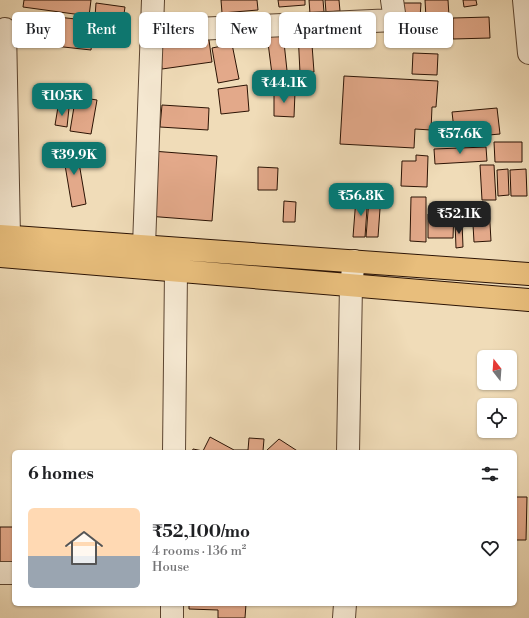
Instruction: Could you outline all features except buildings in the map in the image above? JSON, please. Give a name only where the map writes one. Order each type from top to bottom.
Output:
[{"type":"main road","points":[[3,243],[144,246],[529,274]]},
{"type":"main road","points":[[3,243],[176,271],[529,300]]},
{"type":"street","points":[[153,0],[153,12]]},
{"type":"street","points":[[208,28],[395,20],[392,0]]},
{"type":"street","points":[[524,0],[528,27],[529,53]]},
{"type":"street","points":[[3,243],[5,29]]},
{"type":"street","points":[[144,246],[151,48]]},
{"type":"street","points":[[348,450],[351,285],[354,261]]},
{"type":"street","points":[[174,450],[176,271]]},
{"type":"street","points":[[0,573],[12,573]]},
{"type":"street","points":[[172,606],[172,618]]},
{"type":"street","points":[[344,618],[345,606]]}]
